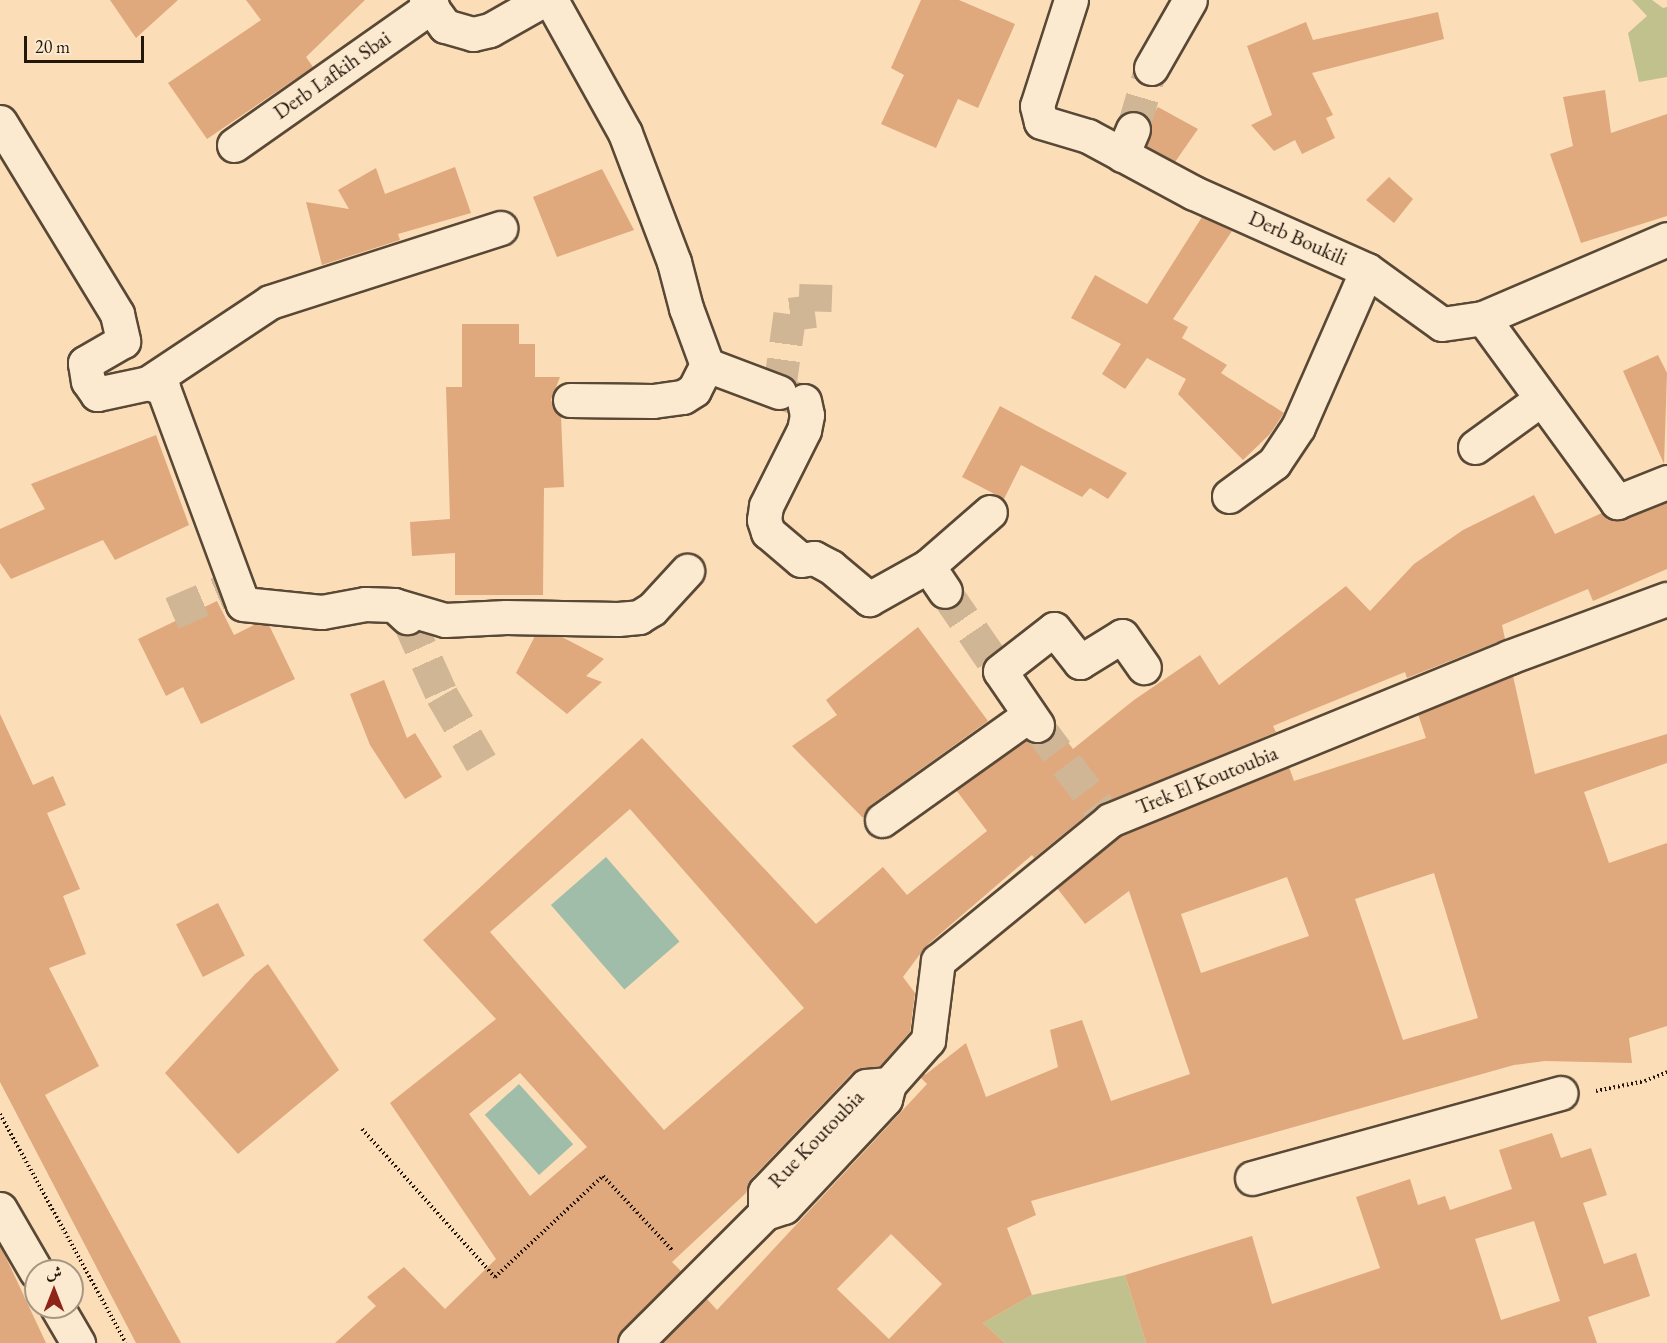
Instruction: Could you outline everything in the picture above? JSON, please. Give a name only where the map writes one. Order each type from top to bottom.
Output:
[{"type":"street","points":[[429,3],[445,26],[472,34],[490,30],[543,0]]},
{"type":"street","points":[[551,0],[625,133],[674,262],[686,308],[707,365],[694,390],[683,397],[653,401],[570,400]]},
{"type":"street","name":"Derb Boukili","points":[[1071,0],[1037,105],[1041,122],[1088,136],[1128,142],[1194,193],[1367,270],[1442,324],[1483,318],[1667,239]]},
{"type":"street","points":[[1150,68],[1190,0]]},
{"type":"street","name":"Derb Lafkih Sbai","points":[[234,145],[429,3]]},
{"type":"street","points":[[0,122],[117,314],[123,342],[85,363],[88,381],[97,394],[148,383],[270,302],[500,228]]},
{"type":"street","points":[[1229,496],[1274,463],[1298,427],[1367,270]]},
{"type":"street","points":[[1483,318],[1617,502],[1667,482]]},
{"type":"street","points":[[707,365],[791,396],[807,415],[804,430],[766,506],[764,520],[768,532],[801,560],[814,558],[831,567],[869,599],[936,579],[990,512]]},
{"type":"street","points":[[148,383],[163,388],[171,401],[243,604],[322,612],[365,604],[445,620],[506,617],[618,619],[639,617],[652,609],[687,572]]},
{"type":"street","points":[[1475,447],[1541,399]]},
{"type":"street","name":"Trek El Koutoubia","points":[[938,961],[1104,813],[1509,657],[1667,599]]},
{"type":"street","points":[[882,820],[1033,720],[1000,671],[1054,629],[1080,662],[1122,636],[1144,667]]},
{"type":"street","name":"Rue Koutoubia","points":[[635,1343],[765,1213],[765,1192],[866,1086],[890,1084],[928,1040],[938,961]]},
{"type":"street","points":[[1252,1178],[1561,1093]]},
{"type":"street","points":[[0,1209],[29,1259]]},
{"type":"street","points":[[64,1319],[78,1343]]},
{"type":"path","points":[[1561,1093],[1603,1091],[1667,1072]]},
{"type":"path","points":[[0,1114],[126,1343]]},
{"type":"path","points":[[362,1128],[495,1277],[603,1176],[699,1281]]},
{"type":"green space","points":[[1632,0],[1652,0],[1663,8],[1667,7],[1667,77],[1639,82],[1628,33],[1647,16]]},
{"type":"green space","points":[[1125,1275],[1146,1343],[1005,1343],[983,1323],[1032,1295]]},
{"type":"shaded area","points":[[606,857],[679,942],[624,989],[551,905]]},
{"type":"shaded area","points":[[519,1084],[573,1144],[539,1175],[485,1115]]},
{"type":"building","points":[[110,0],[178,0],[136,38]]},
{"type":"building","points":[[246,0],[365,0],[306,57],[313,67],[207,139],[168,83],[261,20]]},
{"type":"building","points":[[921,0],[959,0],[1015,24],[978,108],[958,99],[936,148],[881,124],[904,75],[891,68]]},
{"type":"building","points":[[1438,12],[1444,39],[1312,73],[1333,115],[1326,118],[1335,138],[1302,154],[1295,140],[1274,151],[1251,125],[1272,115],[1247,46],[1306,22],[1313,40]]},
{"type":"building","points":[[1605,90],[1611,133],[1667,114],[1667,216],[1581,243],[1550,154],[1573,146],[1563,97]]},
{"type":"building","points":[[1158,107],[1198,129],[1175,162],[1146,146],[1152,127],[1149,120]]},
{"type":"building","points":[[455,167],[471,213],[398,234],[400,240],[322,265],[306,202],[349,209],[338,190],[376,168],[385,194]]},
{"type":"building","points":[[602,169],[634,230],[557,257],[533,197]]},
{"type":"building","points":[[1389,177],[1413,199],[1394,223],[1366,200]]},
{"type":"building","points":[[1202,217],[1232,231],[1173,319],[1188,327],[1182,338],[1227,365],[1221,373],[1284,413],[1270,434],[1243,460],[1178,394],[1186,379],[1147,358],[1125,389],[1102,374],[1121,344],[1071,318],[1095,275],[1147,304]]},
{"type":"building","points":[[462,324],[519,324],[519,344],[535,344],[535,377],[560,377],[551,400],[561,416],[564,487],[544,488],[543,595],[455,595],[455,553],[412,556],[410,522],[450,519],[446,387],[462,387]]},
{"type":"building","points":[[1658,355],[1667,373],[1664,464],[1623,371]]},
{"type":"building","points":[[1000,406],[1127,473],[1108,499],[1090,488],[1082,497],[1021,465],[1004,499],[962,477]]},
{"type":"building","points":[[156,435],[189,525],[115,560],[103,540],[11,579],[0,563],[0,529],[45,509],[31,484]]},
{"type":"building","points":[[1534,495],[1555,534],[1602,513],[1608,519],[1623,520],[1667,502],[1667,569],[1593,601],[1588,589],[1502,625],[1505,639],[1407,678],[1405,672],[1314,709],[1273,726],[1276,732],[1098,806],[1034,858],[1032,855],[926,946],[903,977],[915,993],[910,1032],[880,1066],[852,1073],[751,1179],[746,1193],[672,1262],[681,1271],[622,1330],[617,1343],[335,1343],[376,1306],[367,1297],[404,1267],[445,1309],[496,1259],[390,1103],[496,1019],[423,940],[642,738],[816,924],[883,867],[907,895],[987,831],[956,790],[1026,740],[1038,744],[1047,741],[1055,725],[1073,749],[1134,700],[1200,655],[1219,685],[1346,586],[1370,611],[1414,564],[1463,530]],"holes":[[[630,809],[804,1008],[664,1130],[490,932]],[[520,1073],[587,1147],[530,1196],[469,1114]]]},
{"type":"building","points":[[217,601],[234,635],[256,624],[269,625],[295,679],[201,724],[183,687],[166,696],[138,639]]},
{"type":"building","points":[[918,627],[988,721],[871,805],[863,818],[792,746],[837,715],[826,700]]},
{"type":"building","points":[[535,636],[562,637],[604,659],[586,676],[602,682],[567,714],[516,673]]},
{"type":"building","points":[[1513,676],[1535,774],[1667,734],[1667,763],[1584,792],[1609,863],[1667,843],[1667,1026],[1629,1038],[1632,1063],[1545,1061],[1514,1065],[1031,1201],[1036,1215],[1007,1228],[1032,1295],[983,1323],[1005,1343],[662,1343],[706,1298],[717,1310],[927,1084],[920,1077],[966,1043],[986,1097],[1058,1067],[1050,1030],[1082,1020],[1111,1101],[1190,1074],[1129,891],[1085,924],[1057,888],[1120,836],[1289,767],[1294,781],[1426,738],[1418,714]],"holes":[[[1434,873],[1478,1018],[1403,1040],[1355,899]],[[1287,877],[1309,936],[1201,973],[1181,914]],[[891,1234],[942,1284],[889,1339],[837,1289]]]},
{"type":"building","points":[[384,680],[407,738],[415,733],[442,777],[405,799],[370,745],[350,694]]},
{"type":"building","points":[[0,714],[33,785],[53,776],[66,805],[47,813],[80,889],[63,896],[86,954],[49,968],[99,1066],[45,1095],[181,1343],[136,1343],[0,1082]]},
{"type":"building","points":[[218,903],[245,956],[203,977],[176,924]]},
{"type":"building","points":[[268,964],[339,1070],[238,1154],[165,1073],[255,974]]},
{"type":"building","points":[[1552,1133],[1561,1158],[1591,1148],[1607,1195],[1583,1203],[1604,1264],[1636,1253],[1650,1296],[1588,1317],[1597,1343],[1146,1343],[1125,1275],[1252,1236],[1272,1304],[1380,1268],[1356,1197],[1410,1179],[1418,1205],[1445,1196],[1450,1210],[1512,1189],[1499,1150]],"holes":[[[1534,1221],[1560,1301],[1501,1320],[1475,1239]]]},
{"type":"building","points":[[0,1246],[24,1296],[24,1319],[35,1319],[46,1343],[0,1343]]},
{"type":"tunnel","points":[[1133,129],[1151,68]]},
{"type":"tunnel","points":[[804,401],[779,392],[790,314],[815,311],[816,284]]},
{"type":"tunnel","points":[[172,613],[237,585]]},
{"type":"tunnel","points":[[945,591],[1000,671]]},
{"type":"tunnel","points":[[407,617],[442,695],[481,762]]},
{"type":"tunnel","points":[[1037,725],[1099,807]]}]
